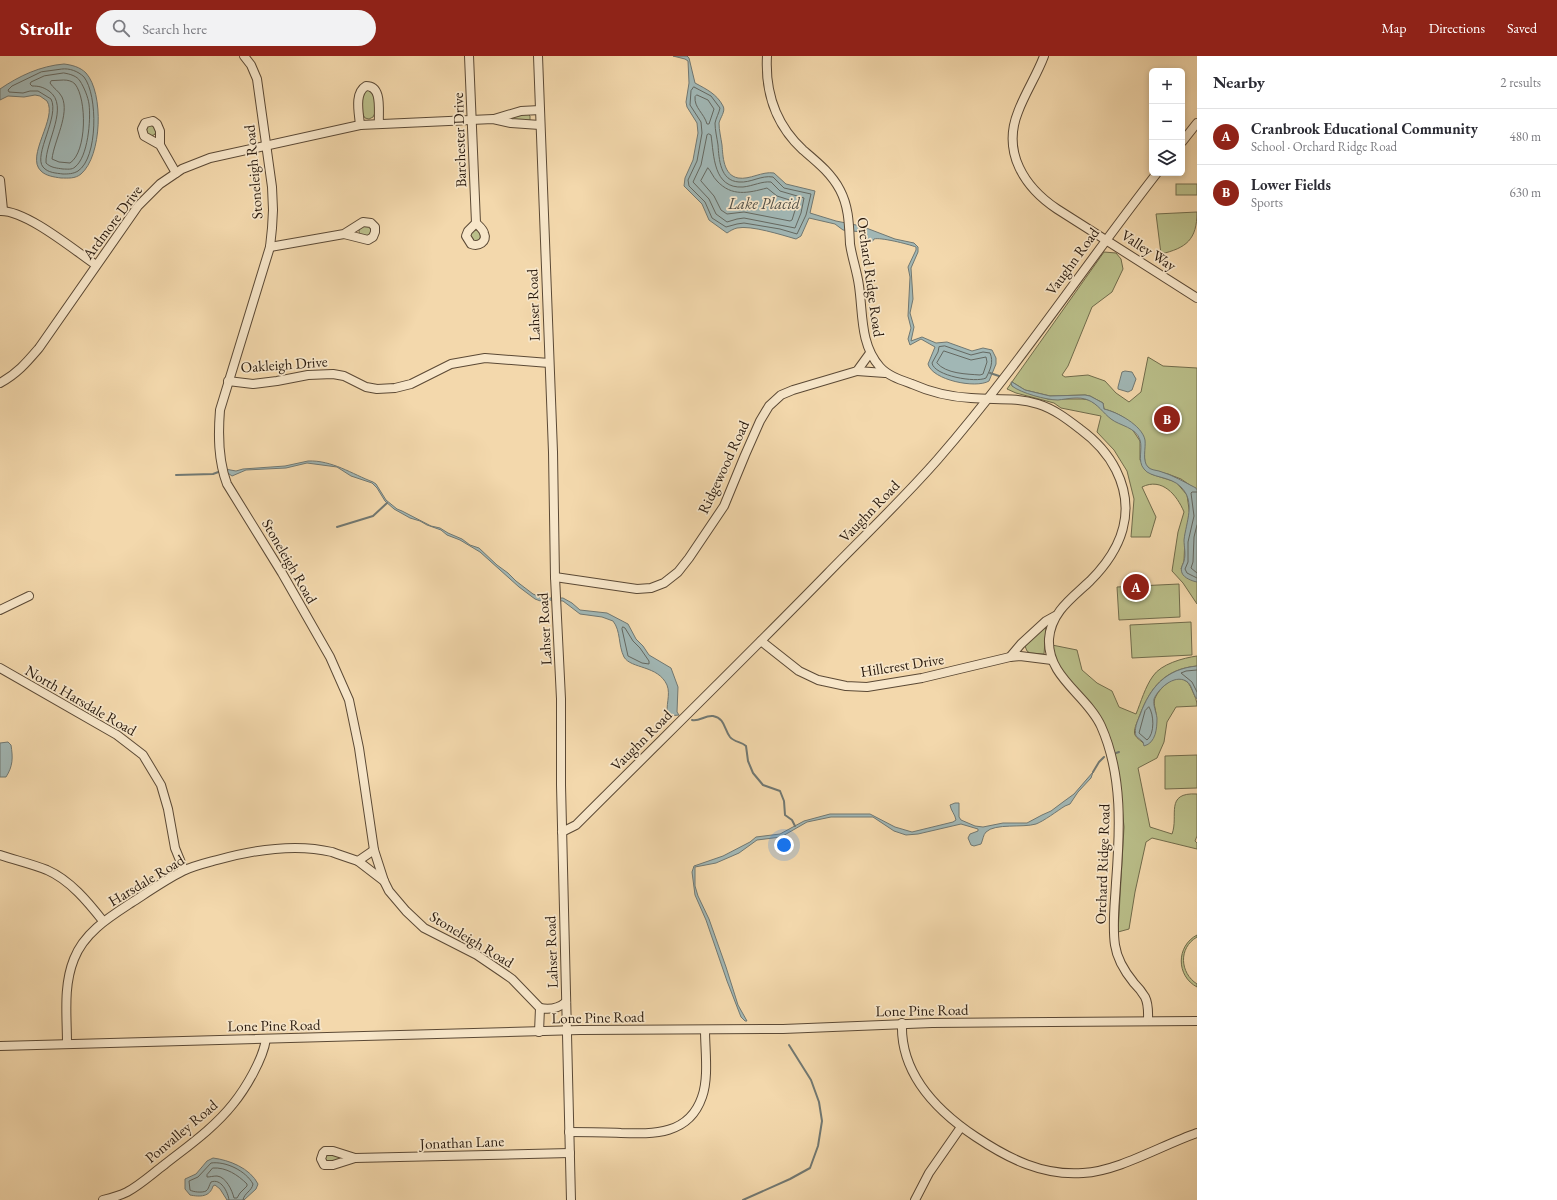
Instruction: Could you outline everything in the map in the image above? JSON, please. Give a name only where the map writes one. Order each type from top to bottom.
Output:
[{"type":"street","name":"Stoneleigh Road","points":[[244,56],[251,65],[257,78],[274,210],[270,247],[220,410],[219,426],[222,469],[227,484],[282,573],[330,657],[347,694],[359,748],[374,850],[384,881],[393,896],[424,928],[477,955],[507,976],[540,1008]]},
{"type":"street","name":"Barchester Drive","points":[[470,56],[476,223]]},
{"type":"street","name":"Lahser Road","points":[[538,56],[555,577],[561,699],[562,832],[571,1200]]},
{"type":"street","name":"Orchard Ridge Road","points":[[767,56],[770,94],[778,118],[797,144],[833,178],[845,201],[852,255],[859,284],[864,328],[870,353],[885,372],[929,390],[968,398],[1000,398],[1030,402],[1046,407],[1060,414],[1101,448],[1112,463],[1122,485],[1126,504],[1125,518],[1116,548],[1100,571],[1055,616],[1049,638],[1052,660],[1062,676],[1093,712],[1102,728],[1107,743],[1114,774],[1119,809],[1114,926],[1115,944],[1118,956],[1125,971],[1146,998],[1148,1021]]},
{"type":"street","name":"Valley Way","points":[[1044,56],[1016,118],[1012,142],[1017,163],[1027,182],[1041,198],[1074,221],[1106,239],[1197,298]]},
{"type":"street","points":[[360,124],[359,97],[360,92],[366,86],[371,86],[378,94],[379,123]]},
{"type":"street","name":"Ardmore Drive","points":[[493,120],[521,111],[540,110]]},
{"type":"street","name":"Ardmore Drive","points":[[0,383],[24,367],[39,348],[138,206],[160,184],[176,173],[210,158],[360,124],[493,120],[540,125]]},
{"type":"street","points":[[1184,140],[1197,123]]},
{"type":"street","points":[[160,145],[176,173]]},
{"type":"street","name":"Vaughn Road","points":[[562,832],[576,825],[761,642],[918,480],[1003,380],[1106,239],[1155,176]]},
{"type":"street","points":[[0,180],[1,210],[12,212],[26,218],[54,235],[96,265]]},
{"type":"street","points":[[270,247],[344,234]]},
{"type":"street","points":[[857,371],[870,353]]},
{"type":"street","name":"Oakleigh Drive","points":[[228,381],[253,384],[308,375],[333,374],[344,376],[366,387],[377,389],[395,388],[411,384],[451,364],[486,358],[549,363]]},
{"type":"street","name":"Ridgewood Road","points":[[555,577],[637,589],[651,588],[669,580],[678,572],[689,558],[724,506],[760,421],[769,406],[781,395],[793,390],[857,371],[885,372]]},
{"type":"street","points":[[0,610],[29,596]]},
{"type":"street","points":[[1010,657],[1021,644],[1046,621],[1055,616]]},
{"type":"street","name":"Hillcrest Drive","points":[[761,642],[791,665],[809,676],[826,683],[852,687],[867,687],[922,678],[1010,657],[1020,656],[1052,660]]},
{"type":"street","name":"North Harsdale Road","points":[[0,668],[117,735],[143,755],[161,785],[168,809],[172,839],[184,870]]},
{"type":"street","name":"Harsdale Road","points":[[67,1044],[67,992],[70,972],[74,958],[88,936],[103,921],[184,870],[240,853],[276,849],[308,849],[329,852],[358,861],[384,881]]},
{"type":"street","points":[[358,861],[374,850]]},
{"type":"street","points":[[0,855],[41,868],[57,876],[79,893],[103,921]]},
{"type":"street","points":[[538,1032],[540,1008],[548,1009],[557,1007],[566,1002]]},
{"type":"street","name":"Lone Pine Road","points":[[0,1046],[567,1031],[783,1029],[902,1024],[1197,1021]]},
{"type":"street","points":[[902,1024],[904,1046],[916,1079],[936,1105],[961,1127],[998,1151],[1024,1164],[1042,1170],[1062,1173],[1083,1173],[1101,1170],[1124,1163],[1197,1133]]},
{"type":"street","points":[[569,1132],[652,1134],[667,1131],[684,1122],[699,1104],[704,1088],[705,1030]]},
{"type":"street","name":"Ponvalley Road","points":[[103,1200],[119,1195],[136,1186],[180,1152],[226,1113],[249,1080],[263,1052],[266,1039]]},
{"type":"street","points":[[915,1200],[929,1173],[961,1127]]},
{"type":"street","name":"Jonathan Lane","points":[[355,1158],[570,1153]]},
{"type":"green space","points":[[369,89],[374,94],[375,113],[373,117],[369,119],[365,118],[363,115],[361,101],[363,91]]},
{"type":"green space","points":[[528,114],[530,116],[530,121],[519,122],[508,118],[519,115]]},
{"type":"green space","points":[[152,124],[157,131],[154,135],[149,136],[144,128]]},
{"type":"green space","points":[[1176,184],[1197,184],[1197,195],[1176,195]]},
{"type":"green space","points":[[1197,212],[1195,230],[1188,241],[1177,249],[1161,254],[1156,214]]},
{"type":"green space","points":[[363,225],[367,225],[371,231],[367,237],[363,237],[359,233],[359,229]]},
{"type":"green space","points":[[473,230],[477,230],[481,236],[477,242],[473,242],[469,238],[469,234]]},
{"type":"green space","points":[[1104,252],[1116,253],[1121,259],[1123,269],[1112,292],[1092,307],[1068,366],[1062,375],[1065,377],[1088,375],[1105,381],[1116,393],[1129,402],[1141,392],[1148,357],[1163,366],[1197,368],[1197,490],[1181,479],[1147,467],[1145,463],[1142,434],[1125,418],[1104,409],[1103,403],[1085,395],[1050,396],[1025,390],[1012,382],[1012,386],[1048,399],[1090,400],[1113,420],[1130,427],[1140,441],[1140,460],[1151,474],[1176,482],[1187,495],[1190,516],[1185,536],[1184,561],[1181,569],[1197,582],[1197,604],[1183,583],[1172,571],[1178,532],[1184,512],[1173,494],[1168,489],[1156,484],[1142,487],[1156,517],[1150,537],[1131,537],[1134,499],[1127,471],[1114,450],[1097,432],[1101,416],[1061,408],[1054,403],[1016,393],[1007,389]]},
{"type":"green space","points":[[1179,584],[1180,617],[1119,620],[1117,587]]},
{"type":"green space","points":[[1191,622],[1192,655],[1132,658],[1130,625]]},
{"type":"green space","points":[[1044,627],[1046,629],[1044,654],[1030,653],[1027,651],[1025,646]]},
{"type":"green space","points":[[1052,645],[1077,650],[1082,670],[1097,683],[1112,691],[1119,707],[1136,714],[1148,685],[1153,676],[1161,668],[1185,658],[1197,656],[1197,666],[1176,671],[1167,676],[1153,689],[1143,707],[1134,731],[1135,735],[1144,744],[1156,718],[1154,701],[1158,692],[1173,680],[1182,679],[1188,683],[1196,699],[1197,706],[1176,707],[1167,722],[1164,742],[1157,758],[1138,768],[1150,827],[1172,834],[1176,801],[1180,797],[1187,794],[1197,794],[1197,836],[1195,841],[1197,843],[1197,849],[1152,838],[1146,842],[1135,892],[1129,929],[1118,932],[1124,827],[1120,786],[1103,722],[1096,710],[1057,664]]},
{"type":"green space","points":[[1197,755],[1197,788],[1165,789],[1165,756]]},
{"type":"green space","points":[[1197,935],[1197,937],[1187,947],[1184,954],[1184,960],[1187,974],[1197,984],[1197,987],[1185,976],[1181,961],[1185,946]]},
{"type":"green space","points":[[329,1154],[339,1157],[339,1160],[326,1162],[324,1156]]},
{"type":"water","name":"Lake Placid","points":[[673,56],[687,56],[689,58],[695,83],[714,95],[721,102],[724,108],[719,123],[719,128],[725,164],[729,173],[738,178],[742,178],[765,173],[774,173],[786,184],[815,191],[810,213],[836,221],[861,226],[895,239],[914,243],[918,247],[918,252],[911,268],[913,299],[910,313],[914,327],[911,341],[922,337],[936,343],[947,342],[972,351],[983,348],[992,350],[996,358],[996,364],[989,381],[975,384],[955,382],[937,375],[931,370],[928,364],[935,347],[921,339],[910,345],[908,339],[911,328],[908,316],[910,277],[908,267],[916,247],[882,239],[874,239],[870,242],[865,239],[862,232],[843,230],[835,224],[809,218],[801,236],[796,239],[743,227],[733,229],[727,233],[709,220],[702,204],[684,186],[685,178],[693,160],[698,133],[697,123],[687,107],[686,102],[689,83],[688,61]]},
{"type":"water","points":[[64,64],[81,69],[86,73],[92,82],[98,109],[97,139],[88,165],[81,174],[76,177],[69,178],[53,177],[43,173],[37,164],[39,147],[48,117],[49,108],[47,101],[40,96],[35,95],[24,97],[8,96],[0,100],[0,89],[15,80],[38,69]]},
{"type":"water","points":[[1122,372],[1132,372],[1136,379],[1132,390],[1128,392],[1118,389]]},
{"type":"water","points":[[1011,382],[1025,390],[1050,396],[1085,395],[1103,403],[1104,409],[1122,416],[1134,424],[1143,434],[1145,440],[1145,461],[1148,467],[1169,474],[1196,488],[1197,582],[1186,578],[1181,571],[1185,558],[1184,540],[1189,512],[1186,493],[1177,483],[1151,474],[1144,469],[1140,459],[1141,444],[1135,432],[1111,419],[1095,404],[1088,400],[1077,398],[1053,400],[1027,394],[1012,386]]},
{"type":"water","points":[[308,461],[317,461],[334,465],[373,482],[376,484],[386,500],[397,509],[431,526],[440,528],[462,539],[470,545],[479,548],[497,565],[533,594],[543,598],[563,598],[580,610],[607,613],[628,624],[636,639],[649,655],[671,668],[678,687],[677,712],[679,715],[668,716],[668,689],[663,679],[651,671],[632,664],[624,657],[616,625],[613,621],[602,617],[580,614],[563,601],[549,600],[543,602],[535,599],[519,587],[480,552],[460,540],[447,535],[441,530],[410,518],[394,509],[385,501],[372,483],[351,476],[337,467],[307,463],[286,468],[246,470],[232,476],[225,471],[225,469],[236,471],[243,469],[285,466]]},
{"type":"water","points":[[1197,666],[1197,699],[1190,684],[1181,679],[1176,679],[1163,687],[1154,699],[1157,718],[1155,735],[1151,742],[1144,746],[1143,742],[1136,736],[1135,733],[1144,705],[1154,688],[1168,675],[1176,671]]},
{"type":"water","points":[[8,742],[11,745],[12,750],[11,765],[6,777],[0,777],[0,743]]},
{"type":"water","points":[[1093,772],[1091,778],[1078,792],[1070,804],[1036,824],[990,829],[985,833],[981,844],[974,846],[971,845],[968,838],[970,834],[978,831],[978,829],[961,824],[918,834],[906,835],[894,831],[873,817],[831,817],[807,822],[781,837],[757,840],[739,853],[716,863],[695,867],[695,886],[698,896],[709,919],[738,1005],[747,1021],[741,1017],[706,920],[695,895],[692,872],[694,866],[723,856],[750,842],[756,837],[780,834],[804,821],[830,814],[870,814],[895,827],[912,832],[953,822],[956,820],[950,805],[959,803],[959,817],[961,820],[975,826],[983,827],[1003,823],[1027,823],[1051,811],[1074,794]]},
{"type":"water","points":[[213,1158],[232,1163],[250,1173],[258,1184],[256,1189],[244,1200],[227,1200],[220,1189],[215,1185],[207,1194],[201,1196],[190,1195],[185,1189],[185,1179],[196,1174],[207,1161]]},
{"type":"waterway","points":[[990,373],[999,376]]},
{"type":"waterway","points":[[176,475],[213,474],[221,471]]},
{"type":"waterway","points":[[337,527],[373,516],[387,503]]},
{"type":"waterway","points":[[692,720],[713,716],[722,721],[730,737],[746,746],[748,761],[753,773],[763,785],[780,791],[784,801],[785,815],[792,820],[795,826]]},
{"type":"waterway","points":[[1093,772],[1104,757]]},
{"type":"waterway","points":[[743,1200],[790,1179],[810,1168],[818,1146],[822,1121],[819,1102],[811,1080],[789,1045]]},
{"type":"place","name":"Lower Fields","points":[[1167,419]]},
{"type":"place","name":"Cranbrook Educational Community","points":[[1136,587]]}]
